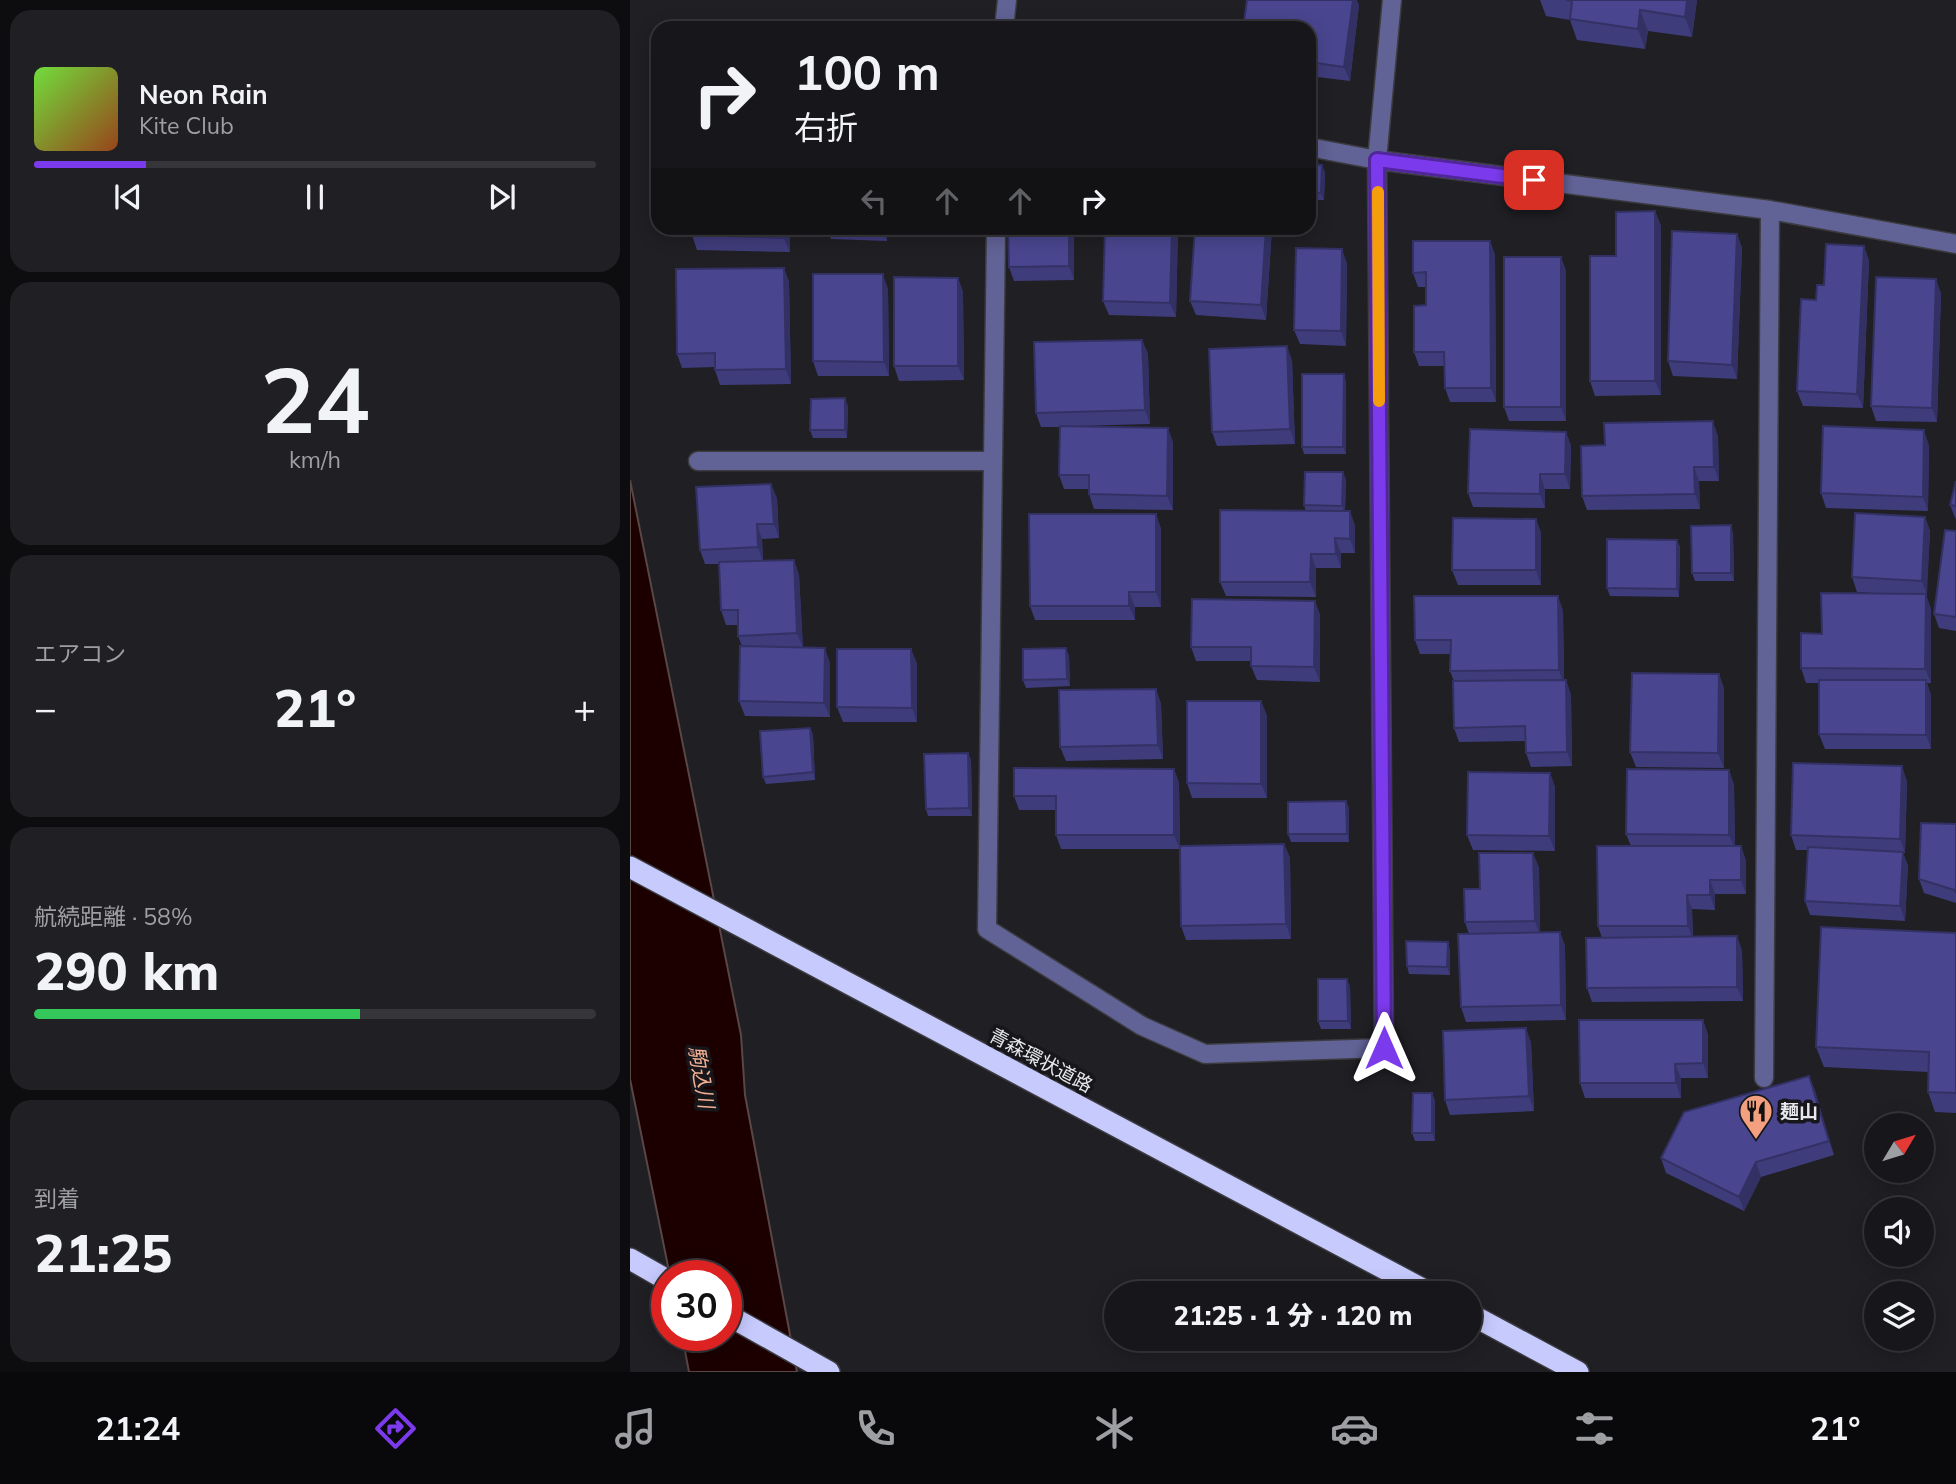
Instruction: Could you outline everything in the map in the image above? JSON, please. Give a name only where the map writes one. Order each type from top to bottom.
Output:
[{"type":"highway","name":"青森環状道路","points":[[630,867],[1407,1281]]},
{"type":"highway","points":[[630,1259],[651,1271]]},
{"type":"highway","points":[[1482,1320],[1578,1372]]},
{"type":"highway","points":[[742,1323],[829,1372]]},
{"type":"street","points":[[1005,21],[1007,0]]},
{"type":"street","points":[[996,235],[988,929],[1142,1026],[1205,1054],[1384,1048],[1377,160],[1392,0]]},
{"type":"street","points":[[1316,147],[1377,160],[1770,209],[1956,244]]},
{"type":"street","points":[[1764,1078],[1770,209]]},
{"type":"street","points":[[698,461],[992,461]]},
{"type":"water","name":"駒込川","points":[[630,480],[741,1035],[745,1095],[797,1372],[689,1372],[685,1351],[742,1351],[742,1260],[667,1260],[630,1079]]},
{"type":"building","points":[[1247,0],[1353,0],[1344,67],[1316,63],[1316,21],[1244,21]]},
{"type":"building","points":[[1566,0],[1687,0],[1685,17],[1640,10],[1638,29],[1570,19],[1572,1]]},
{"type":"building","points":[[1316,165],[1322,165],[1321,193],[1316,193]]},
{"type":"building","points":[[1655,211],[1655,381],[1590,381],[1590,256],[1616,256],[1616,212]]},
{"type":"building","points":[[1672,231],[1737,234],[1732,365],[1668,361]]},
{"type":"building","points":[[692,235],[784,235],[784,238]]},
{"type":"building","points":[[1008,235],[1069,235],[1069,266],[1009,267]]},
{"type":"building","points":[[1105,235],[1172,235],[1170,303],[1103,301]]},
{"type":"building","points":[[1195,235],[1266,235],[1261,305],[1190,301]]},
{"type":"building","points":[[1413,241],[1490,241],[1491,388],[1445,388],[1444,352],[1414,352],[1414,306],[1426,305],[1426,272],[1413,273]]},
{"type":"building","points":[[1826,244],[1864,246],[1857,394],[1797,391],[1801,299],[1816,300],[1817,285],[1824,285]]},
{"type":"building","points":[[1296,248],[1342,249],[1341,331],[1294,330]]},
{"type":"building","points":[[1504,257],[1561,257],[1561,407],[1504,407]]},
{"type":"building","points":[[784,268],[786,369],[715,370],[715,353],[677,354],[676,269]]},
{"type":"building","points":[[813,274],[883,274],[884,362],[813,361]]},
{"type":"building","points":[[894,277],[958,278],[958,366],[894,366]]},
{"type":"building","points":[[1876,277],[1936,279],[1932,408],[1871,406]]},
{"type":"building","points":[[1142,340],[1145,410],[1036,413],[1034,342]]},
{"type":"building","points":[[1287,346],[1290,429],[1212,432],[1209,349]]},
{"type":"building","points":[[1302,374],[1344,374],[1343,447],[1302,447]]},
{"type":"building","points":[[845,398],[845,430],[810,430],[811,399]]},
{"type":"building","points":[[1713,421],[1714,467],[1694,467],[1695,494],[1582,496],[1581,446],[1605,445],[1604,423]]},
{"type":"building","points":[[1060,426],[1168,428],[1167,496],[1089,494],[1089,475],[1059,475]]},
{"type":"building","points":[[1823,426],[1924,430],[1923,497],[1821,493]]},
{"type":"building","points":[[1470,429],[1566,432],[1565,474],[1540,474],[1540,494],[1468,493]]},
{"type":"building","points":[[1305,472],[1343,472],[1342,506],[1304,505]]},
{"type":"building","points":[[1956,481],[1956,506],[1950,505]]},
{"type":"building","points":[[771,484],[774,524],[757,524],[758,547],[700,550],[696,487]]},
{"type":"building","points":[[1220,510],[1350,511],[1350,539],[1335,538],[1336,554],[1311,554],[1310,582],[1220,582]]},
{"type":"building","points":[[1855,513],[1925,517],[1922,581],[1852,577]]},
{"type":"building","points":[[1029,514],[1156,514],[1156,592],[1129,592],[1129,606],[1030,606]]},
{"type":"building","points":[[1453,518],[1536,519],[1536,570],[1452,570]]},
{"type":"building","points":[[1731,525],[1731,573],[1692,573],[1691,526]]},
{"type":"building","points":[[1945,530],[1956,531],[1956,617],[1934,614]]},
{"type":"building","points":[[1607,539],[1677,540],[1677,589],[1607,588]]},
{"type":"building","points":[[794,560],[797,633],[738,636],[738,610],[721,610],[719,562]]},
{"type":"building","points":[[1821,593],[1926,594],[1925,669],[1801,668],[1801,633],[1822,634]]},
{"type":"building","points":[[1414,596],[1558,596],[1559,670],[1450,671],[1451,640],[1415,640]]},
{"type":"building","points":[[1192,599],[1315,601],[1314,667],[1251,666],[1251,647],[1191,647]]},
{"type":"building","points":[[740,646],[825,648],[824,703],[739,701]]},
{"type":"building","points":[[1066,648],[1067,679],[1023,680],[1023,649]]},
{"type":"building","points":[[837,649],[911,649],[912,708],[837,707]]},
{"type":"building","points":[[1632,673],[1719,674],[1718,753],[1630,752]]},
{"type":"building","points":[[1566,680],[1567,752],[1526,753],[1525,726],[1454,728],[1453,681]]},
{"type":"building","points":[[1819,680],[1926,680],[1926,735],[1819,734]]},
{"type":"building","points":[[1156,689],[1158,745],[1060,747],[1059,690]]},
{"type":"building","points":[[1187,701],[1261,701],[1261,784],[1187,783]]},
{"type":"building","points":[[810,728],[813,772],[763,777],[760,731]]},
{"type":"building","points":[[968,753],[969,808],[926,809],[924,754]]},
{"type":"building","points":[[1793,763],[1902,766],[1900,839],[1791,835]]},
{"type":"building","points":[[1014,768],[1174,769],[1174,835],[1056,835],[1056,796],[1014,796]]},
{"type":"building","points":[[1627,769],[1729,770],[1729,835],[1626,834]]},
{"type":"building","points":[[1468,772],[1550,773],[1549,836],[1467,835]]},
{"type":"building","points":[[1346,801],[1347,834],[1288,834],[1288,802]]},
{"type":"building","points":[[1921,823],[1956,824],[1956,892],[1919,879]]},
{"type":"building","points":[[1284,844],[1286,924],[1181,926],[1180,846]]},
{"type":"building","points":[[1597,846],[1741,846],[1741,880],[1710,880],[1710,895],[1687,895],[1688,926],[1598,926]]},
{"type":"building","points":[[1808,847],[1903,852],[1900,906],[1805,901]]},
{"type":"building","points":[[1479,853],[1533,853],[1535,921],[1465,922],[1464,889],[1480,889]]},
{"type":"building","points":[[1821,927],[1956,933],[1956,1093],[1928,1092],[1929,1052],[1816,1047]]},
{"type":"building","points":[[1560,932],[1561,1005],[1461,1007],[1458,934]]},
{"type":"building","points":[[1737,936],[1737,987],[1587,988],[1586,938]]},
{"type":"building","points":[[1406,941],[1448,942],[1447,967],[1407,966]]},
{"type":"building","points":[[1318,979],[1347,979],[1348,1021],[1318,1021]]},
{"type":"building","points":[[1579,1020],[1703,1020],[1703,1063],[1675,1064],[1676,1083],[1580,1083]]},
{"type":"building","points":[[1526,1028],[1529,1096],[1445,1100],[1443,1031]]},
{"type":"building","name":"麺山","points":[[1809,1076],[1829,1141],[1756,1162],[1739,1197],[1661,1158],[1684,1112]]},
{"type":"building","points":[[1413,1093],[1432,1093],[1432,1133],[1412,1133]]},
{"type":"slow traffic","points":[[1378,192],[1379,401]]},
{"type":"place","name":"麺山","points":[[1756,1141]]},
{"type":"route","points":[[1384,1048],[1377,160],[1534,180]]}]
